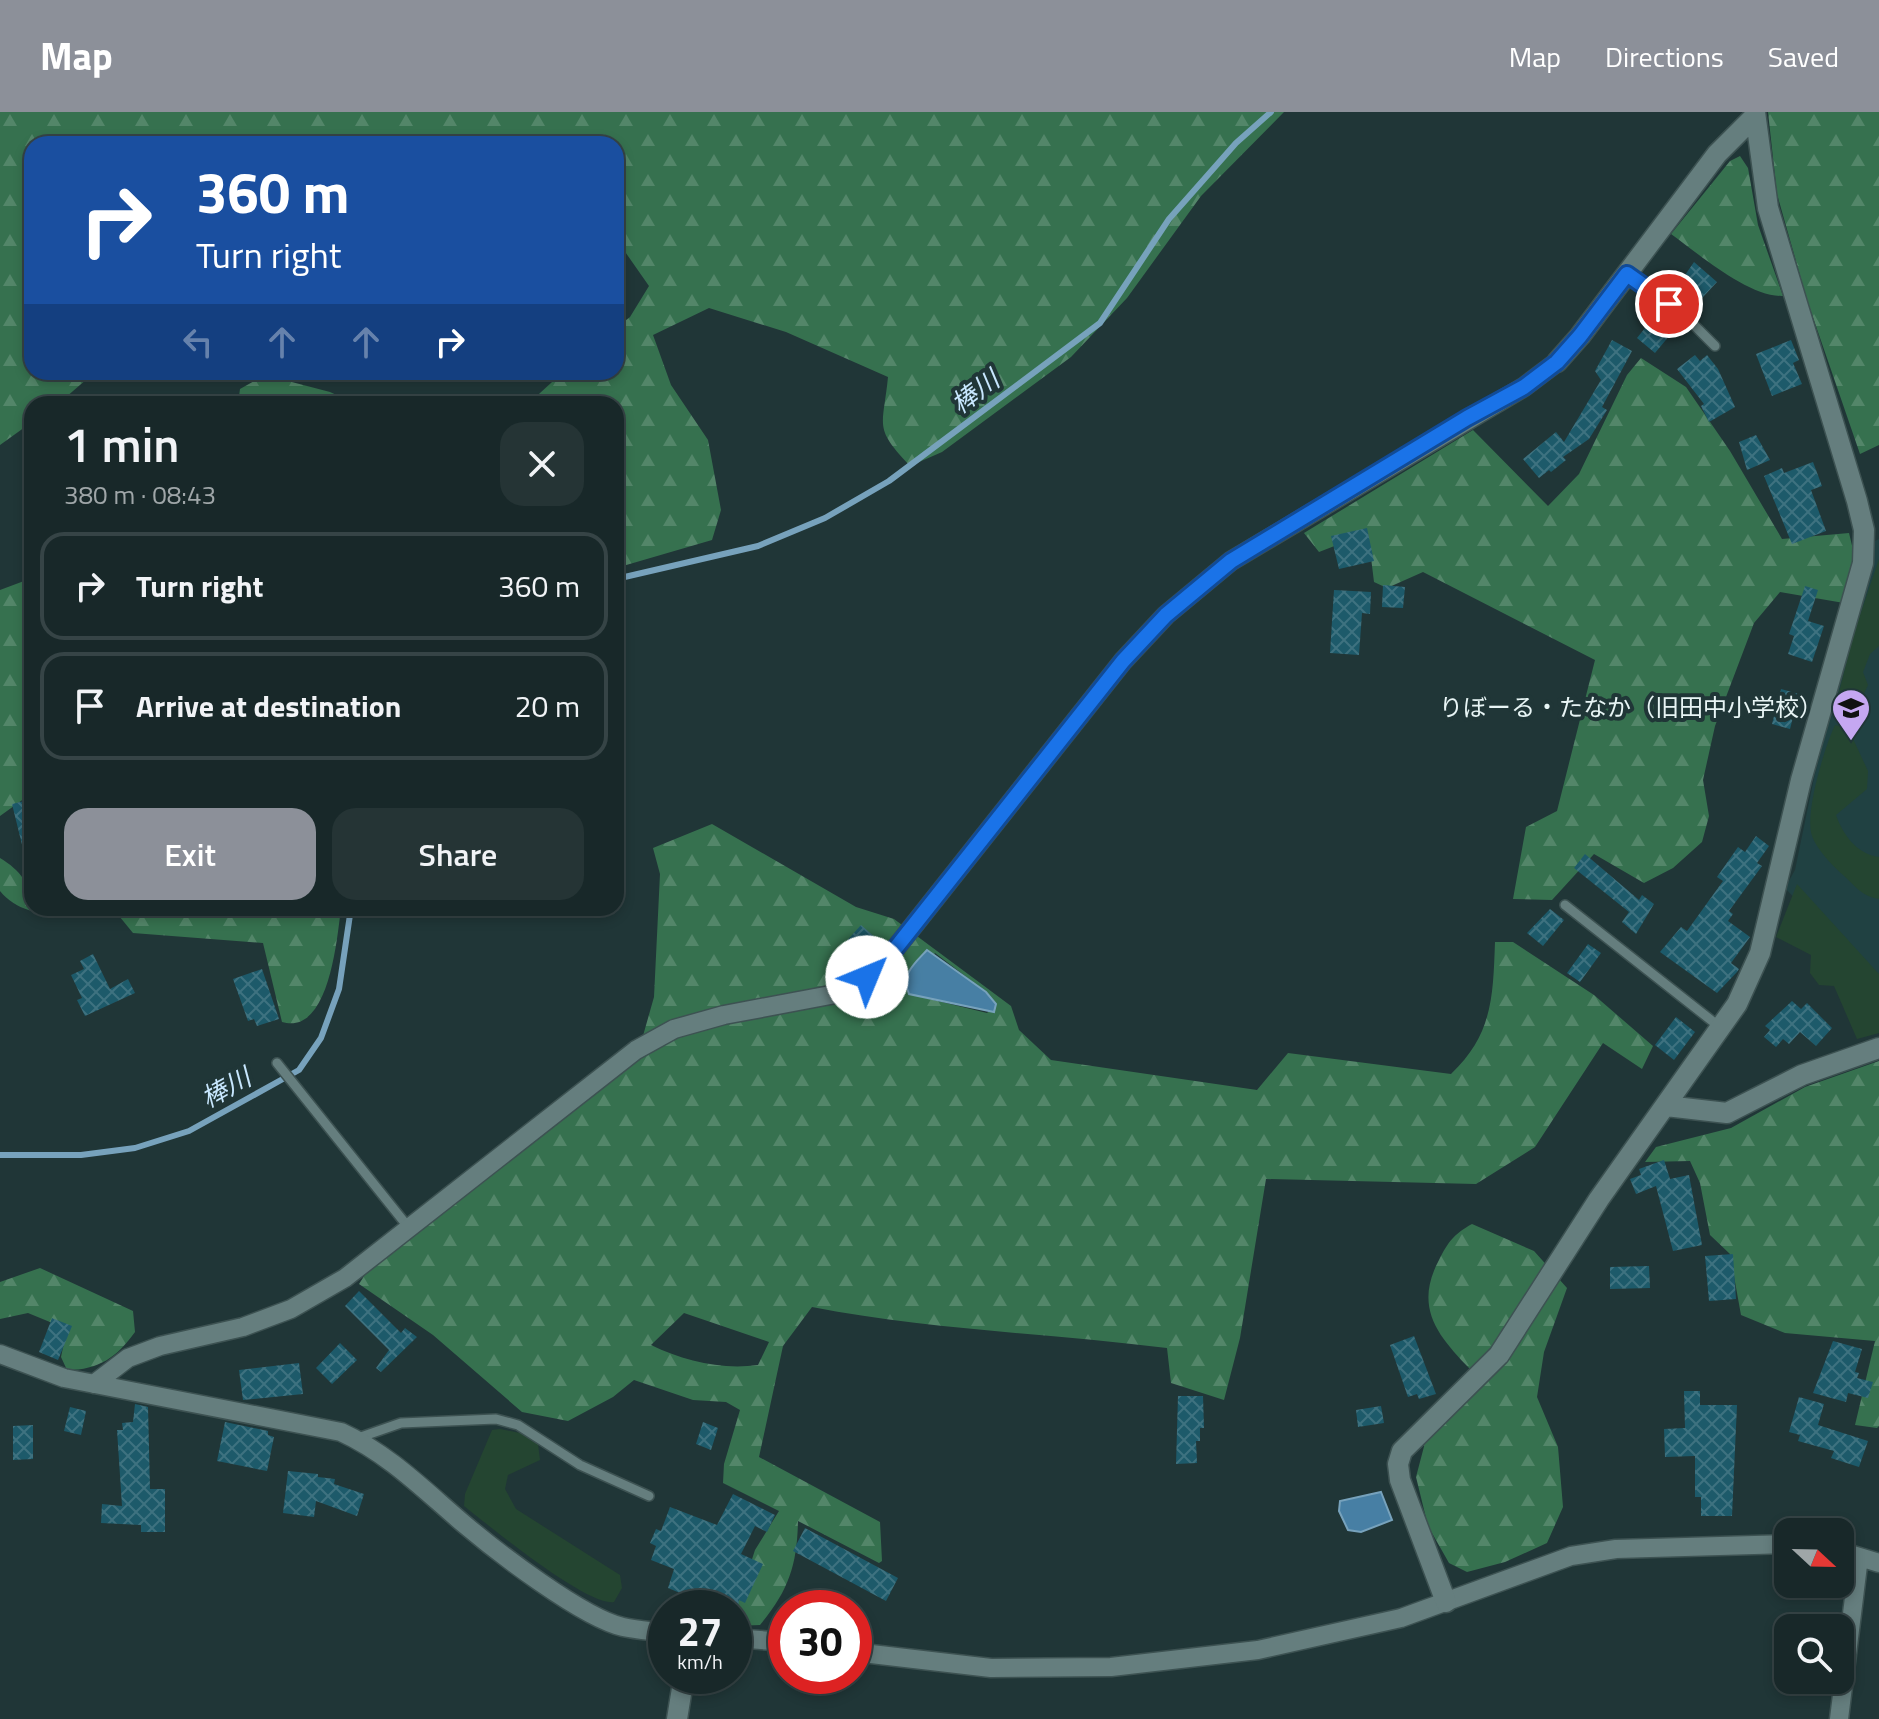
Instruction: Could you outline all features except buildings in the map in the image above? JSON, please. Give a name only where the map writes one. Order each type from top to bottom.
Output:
[{"type":"street","points":[[94,1384],[128,1358],[160,1346],[243,1327],[291,1309],[345,1278],[649,1043],[674,1029],[724,1015],[841,993],[867,977],[891,954],[1123,661],[1166,615],[1231,561],[1467,418],[1524,387],[1557,362],[1717,154],[1754,115]]},
{"type":"street","points":[[1446,1602],[1400,1480],[1398,1464],[1402,1451],[1499,1355],[1582,1226],[1721,1028],[1750,980],[1760,953],[1801,780],[1871,533],[1768,208],[1754,115]]},
{"type":"street","points":[[1666,1106],[1727,1113],[1802,1075],[1879,1048]]},
{"type":"street","points":[[0,1354],[42,1371],[94,1384],[341,1432],[402,1468],[466,1526],[584,1611],[622,1627],[648,1631]]},
{"type":"street","points":[[872,1654],[991,1668],[1111,1667],[1258,1650],[1401,1618],[1571,1556],[1616,1549],[1774,1544]]},
{"type":"street","points":[[1854,1555],[1879,1563]]},
{"type":"street","points":[[1839,1719],[1859,1557]]},
{"type":"street","points":[[677,1719],[681,1694]]},
{"type":"lane","points":[[1627,274],[1690,321],[1715,346]]},
{"type":"lane","points":[[1565,905],[1721,1028]]},
{"type":"lane","points":[[277,1063],[409,1228]]},
{"type":"lane","points":[[357,1439],[401,1423],[496,1419],[518,1425],[580,1465],[649,1496]]},
{"type":"shaded area","name":"りぼーる・たなか（旧田中小学校）","points":[[1879,539],[1879,987],[1785,888],[1795,870],[1814,778],[1851,636],[1874,566],[1875,541]]},
{"type":"green space","points":[[0,112],[1284,112],[1201,196],[1127,298],[1071,357],[942,452],[910,466],[890,443],[883,426],[888,377],[786,332],[709,308],[653,335],[671,385],[708,440],[721,510],[712,540],[624,566],[624,396],[537,396],[554,380],[624,380],[624,322],[649,286],[624,250],[624,136],[24,136],[24,380],[86,380],[67,396],[24,396],[24,428],[0,445]]},
{"type":"green space","points":[[1768,112],[1879,112],[1879,445],[1860,454],[1807,300],[1777,194]]},
{"type":"green space","points":[[1740,156],[1748,168],[1758,225],[1783,296],[1755,290],[1740,282],[1671,234],[1730,161]]},
{"type":"green space","points":[[1641,358],[1686,387],[1730,451],[1782,539],[1849,533],[1855,558],[1844,603],[1780,592],[1754,623],[1715,726],[1703,780],[1709,816],[1702,842],[1673,868],[1644,883],[1594,854],[1552,900],[1513,899],[1526,827],[1557,811],[1595,660],[1423,572],[1387,588],[1374,582],[1368,533],[1319,552],[1304,533],[1473,430],[1548,506],[1579,474],[1627,375]]},
{"type":"green space","points":[[256,380],[284,380],[339,396],[239,396],[240,389]]},
{"type":"green space","points":[[1879,559],[1879,646],[1870,654],[1863,672],[1868,685],[1861,700],[1850,705],[1837,700],[1854,633]]},
{"type":"green space","points":[[24,581],[24,799],[0,816],[0,590]]},
{"type":"green space","points":[[1835,725],[1848,728],[1868,771],[1867,789],[1836,815],[1843,830],[1858,848],[1879,857],[1879,899],[1855,887],[1825,857],[1812,836],[1813,797]]},
{"type":"green space","points":[[712,824],[856,907],[894,919],[1011,1006],[1019,1030],[1051,1060],[1257,1090],[1288,1053],[1451,1074],[1465,1059],[1483,1029],[1491,997],[1495,942],[1513,942],[1594,995],[1653,1046],[1642,1069],[1603,1043],[1535,1147],[1476,1184],[1266,1179],[1240,1338],[1224,1400],[1171,1383],[1167,1348],[944,1326],[812,1307],[783,1346],[759,1457],[880,1522],[882,1561],[879,1563],[798,1521],[796,1551],[785,1588],[768,1590],[768,1614],[760,1625],[752,1625],[752,1590],[742,1590],[755,1550],[779,1511],[723,1483],[724,1464],[740,1410],[726,1402],[693,1400],[634,1380],[613,1397],[568,1421],[522,1412],[433,1335],[359,1284],[368,1270],[637,1057],[654,997],[660,874],[653,848]],"holes":[[[935,953],[986,992],[996,1004],[987,1013],[909,994]],[[684,1313],[769,1342],[758,1365],[744,1366],[703,1363],[651,1345]]]},
{"type":"green space","points":[[0,858],[24,879],[24,908],[0,891]]},
{"type":"green space","points":[[1797,884],[1879,974],[1879,1033],[1857,1039],[1834,986],[1819,985],[1810,973],[1811,955],[1776,937]]},
{"type":"green space","points":[[119,916],[340,916],[328,982],[310,1014],[298,1022],[282,1022],[263,943],[133,933]]},
{"type":"green space","points":[[1879,1061],[1877,1428],[1855,1425],[1875,1341],[1785,1333],[1741,1315],[1730,1254],[1710,1235],[1700,1183],[1690,1161],[1645,1162],[1656,1147],[1731,1128],[1805,1087]]},
{"type":"green space","points":[[1472,1224],[1534,1251],[1567,1288],[1544,1352],[1537,1397],[1558,1447],[1563,1507],[1547,1543],[1505,1562],[1467,1572],[1449,1563],[1428,1526],[1416,1477],[1426,1439],[1461,1407],[1470,1369],[1439,1332],[1429,1306],[1429,1292],[1445,1248],[1456,1235]]},
{"type":"green space","points":[[40,1268],[133,1311],[135,1332],[114,1355],[98,1365],[67,1370],[61,1357],[67,1329],[28,1313],[0,1319],[0,1282]]},
{"type":"green space","points":[[492,1430],[520,1433],[538,1444],[540,1460],[508,1475],[505,1489],[516,1509],[620,1575],[622,1588],[614,1602],[601,1600],[562,1579],[464,1506],[465,1494]]},
{"type":"water","points":[[927,950],[986,992],[996,1004],[994,1012],[909,994],[907,975]]},
{"type":"water","points":[[1381,1492],[1392,1520],[1361,1532],[1348,1530],[1339,1511],[1340,1501]]},
{"type":"waterway","name":"棒川","points":[[624,577],[758,546],[825,518],[889,481],[1100,323],[1169,219],[1236,143],[1271,112]]},
{"type":"waterway","name":"棒川","points":[[0,1155],[81,1155],[135,1148],[189,1131],[299,1070],[321,1038],[339,989],[350,916]]},
{"type":"place","name":"りぼーる・たなか（旧田中小学校）","points":[[1851,742]]},
{"type":"route","points":[[867,977],[891,954],[1123,661],[1166,615],[1231,561],[1467,418],[1524,387],[1557,362],[1627,274],[1669,304]]}]
